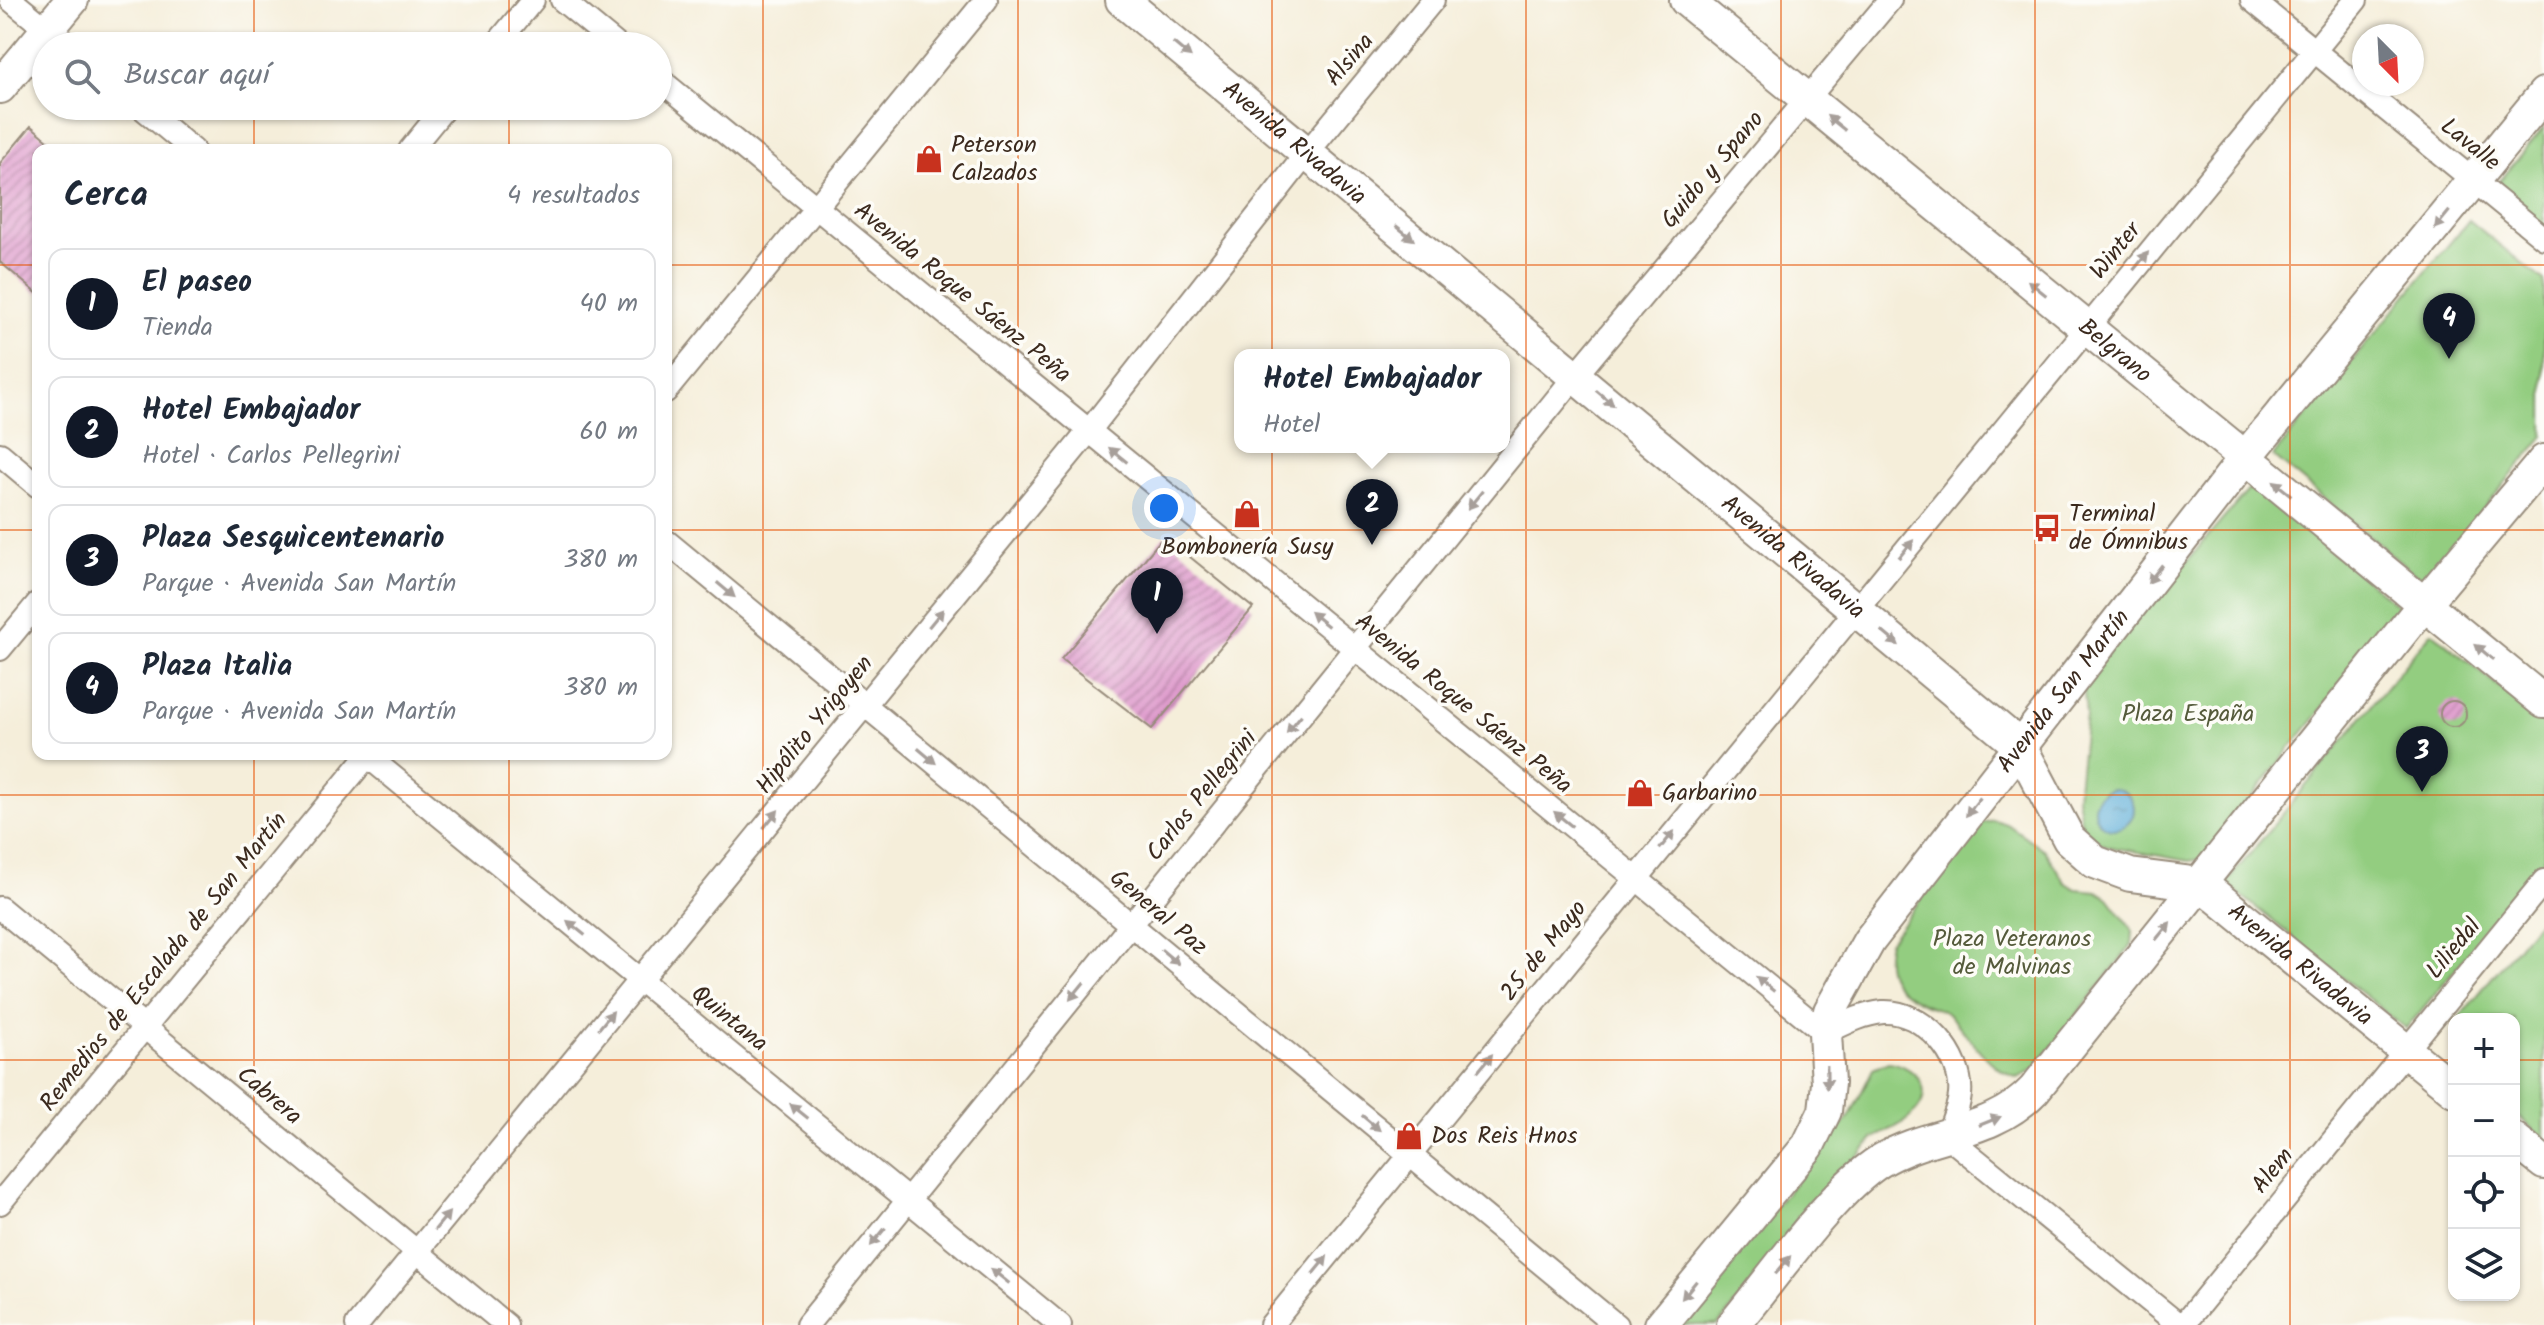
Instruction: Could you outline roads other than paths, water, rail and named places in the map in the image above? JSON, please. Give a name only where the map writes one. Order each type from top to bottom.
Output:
[{"type":"main road","points":[[59,32],[72,0]]},
{"type":"main road","name":"Avenida Rivadavia","points":[[1122,0],[1577,374],[2020,746],[2069,839],[2095,862],[2130,875],[2201,884],[2448,1085]]},
{"type":"main road","name":"Belgrano","points":[[1686,0],[2544,702]]},
{"type":"main road","points":[[0,87],[32,59]]},
{"type":"main road","name":"Avenida San Martín","points":[[1661,1325],[1808,1146],[1825,1111],[1828,1083],[1825,1033],[1841,987],[1869,941],[2245,458],[2544,94]]},
{"type":"main road","points":[[1733,1325],[1853,1181],[1882,1160],[1996,1120],[2019,1106],[2425,603],[2544,461]]},
{"type":"main road","points":[[2520,1144],[2544,1163]]},
{"type":"street","points":[[11,0],[50,32]]},
{"type":"street","points":[[507,32],[533,0]]},
{"type":"street","points":[[562,0],[601,32]]},
{"type":"street","points":[[672,384],[986,0]]},
{"type":"street","name":"Alsina","points":[[1307,153],[1433,0]]},
{"type":"street","name":"Guido y Spano","points":[[1577,374],[1890,0]]},
{"type":"street","name":"Lavalle","points":[[2252,0],[2544,238]]},
{"type":"street","name":"Winter","points":[[1857,609],[2356,0]]},
{"type":"street","name":"Avenida Roque Sáenz Peña","points":[[672,90],[1825,1033]]},
{"type":"street","points":[[157,120],[186,144]]},
{"type":"street","points":[[415,144],[435,120]]},
{"type":"street","name":"Hipólito Yrigoyen","points":[[357,1325],[1089,431],[1307,153]]},
{"type":"street","name":"Carlos Pellegrini","points":[[807,1325],[1577,374]]},
{"type":"street","points":[[0,454],[32,481]]},
{"type":"street","name":"General Paz","points":[[672,546],[1616,1325]]},
{"type":"street","name":"25 de Mayo","points":[[1271,1325],[1857,609]]},
{"type":"street","points":[[0,649],[32,610]]},
{"type":"street","name":"Remedios de Escalada de San Martín","points":[[0,1203],[363,760]]},
{"type":"street","name":"Quintana","points":[[373,760],[1060,1325]]},
{"type":"street","name":"Liliedal","points":[[2404,1050],[2544,881]]},
{"type":"street","name":"Cabrera","points":[[0,908],[506,1325]]},
{"type":"street","points":[[1825,1033],[1860,1016],[1886,1012],[1908,1017],[1941,1040],[1956,1064],[1960,1094],[1947,1136],[2181,1325]]},
{"type":"street","name":"Alem","points":[[2181,1325],[2404,1050]]},
{"type":"water","points":[[2114,789],[2128,795],[2134,809],[2128,823],[2114,829],[2100,823],[2094,809],[2100,795]]},
{"type":"place","name":"Peterson Calzados","points":[[929,159]]},
{"type":"place","name":"Plaza Italia","points":[[2449,359]]},
{"type":"place","name":"Bombonería Susy","points":[[1247,514]]},
{"type":"place","name":"Terminal de Ómnibus","points":[[2047,528]]},
{"type":"place","name":"Hotel Embajador","points":[[1372,545]]},
{"type":"place","name":"El paseo","points":[[1157,634]]},
{"type":"place","name":"Plaza Sesquicentenario","points":[[2422,792]]},
{"type":"place","name":"Garbarino","points":[[1640,793]]},
{"type":"place","name":"Dos Reis Hnos","points":[[1409,1136]]},
{"type":"park label","name":"Plaza España","points":[[2188,714]]},
{"type":"park label","name":"Plaza Veteranos de Malvinas","points":[[2012,953]]}]
